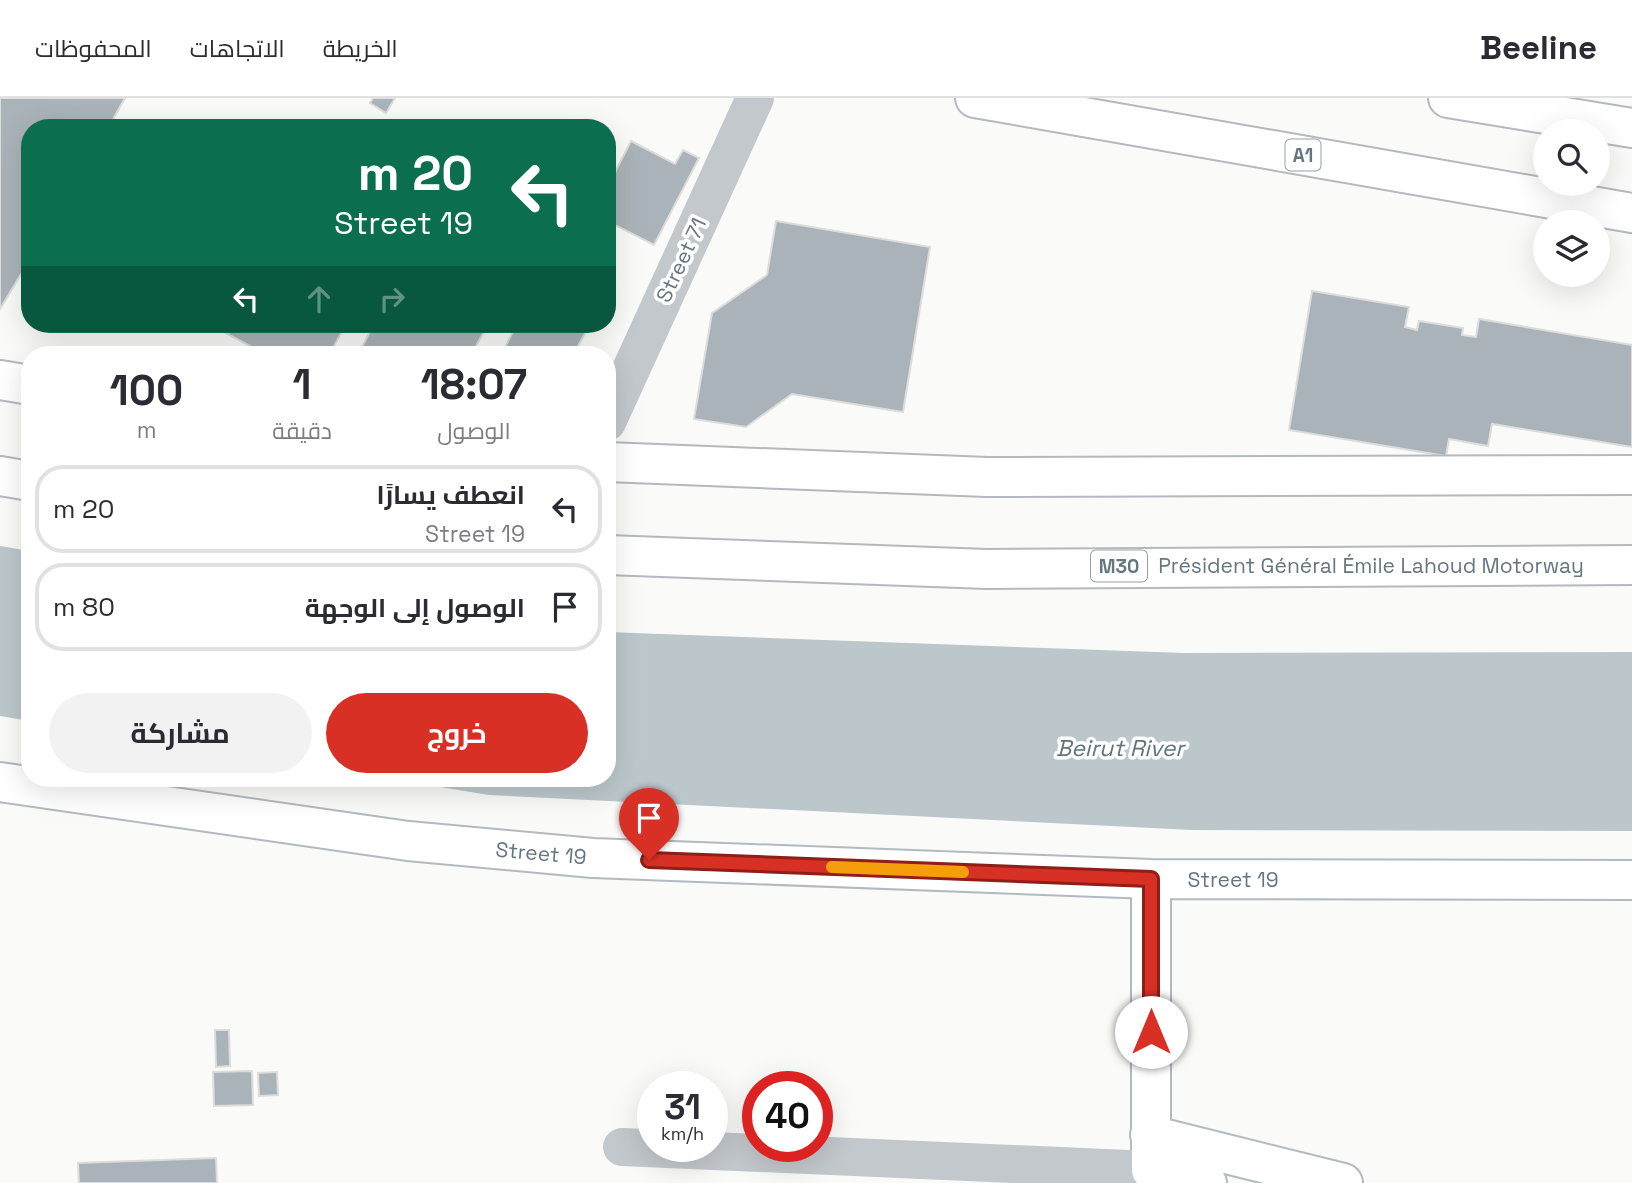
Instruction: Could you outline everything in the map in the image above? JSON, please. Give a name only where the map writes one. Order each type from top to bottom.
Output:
[{"type":"main road","name":"A1","points":[[975,98],[1632,213]]},
{"type":"main road","points":[[1448,98],[1632,128]]},
{"type":"main road","points":[[0,380],[21,384]]},
{"type":"main road","points":[[616,462],[987,477],[1632,475]]},
{"type":"main road","points":[[0,476],[21,480]]},
{"type":"main road","name":"Président Général Émile Lahoud Motorway","points":[[616,555],[986,569],[1632,565]]},
{"type":"main road","name":"Street 19","points":[[0,782],[21,785]]},
{"type":"main road","name":"Street 19","points":[[35,787],[408,841],[593,858],[1151,879],[1632,880]]},
{"type":"main road","points":[[1151,879],[1151,1163]]},
{"type":"main road","points":[[1151,1163],[1207,1183]]},
{"type":"main road","points":[[1151,1163],[1343,1183]]},
{"type":"street","name":"Street 71","points":[[616,402],[755,98]]},
{"type":"street","points":[[622,1147],[1151,1163]]},
{"type":"water","points":[[0,546],[21,550],[21,720],[0,716]]},
{"type":"water","name":"Beirut River","points":[[616,632],[1184,653],[1632,652],[1632,831],[1192,830],[489,795],[440,787],[616,787]]},
{"type":"building","points":[[0,98],[125,98],[113,119],[21,119],[21,274],[0,309]]},
{"type":"building","points":[[373,98],[395,98],[386,113],[370,103]]},
{"type":"building","points":[[631,141],[675,164],[683,150],[699,158],[654,245],[616,226],[616,170]]},
{"type":"building","points":[[776,221],[930,247],[903,412],[792,394],[746,427],[694,419],[712,313],[767,275]]},
{"type":"building","points":[[1312,291],[1409,307],[1405,327],[1417,330],[1419,321],[1463,328],[1462,335],[1476,337],[1479,319],[1632,345],[1632,447],[1492,424],[1488,446],[1449,439],[1446,456],[1289,430]]},
{"type":"building","points":[[226,333],[341,333],[334,346],[250,346]]},
{"type":"building","points":[[369,333],[483,333],[476,346],[363,346]]},
{"type":"building","points":[[512,333],[585,333],[578,346],[506,346]]},
{"type":"building","points":[[215,1030],[229,1030],[230,1066],[216,1067]]},
{"type":"building","points":[[252,1071],[253,1105],[214,1106],[213,1072]]},
{"type":"building","points":[[277,1072],[278,1095],[259,1096],[258,1073]]},
{"type":"building","points":[[216,1158],[217,1183],[79,1183],[78,1163]]},
{"type":"slow traffic","points":[[832,867],[963,872]]},
{"type":"route","points":[[649,860],[1151,879],[1151,1032]]}]
